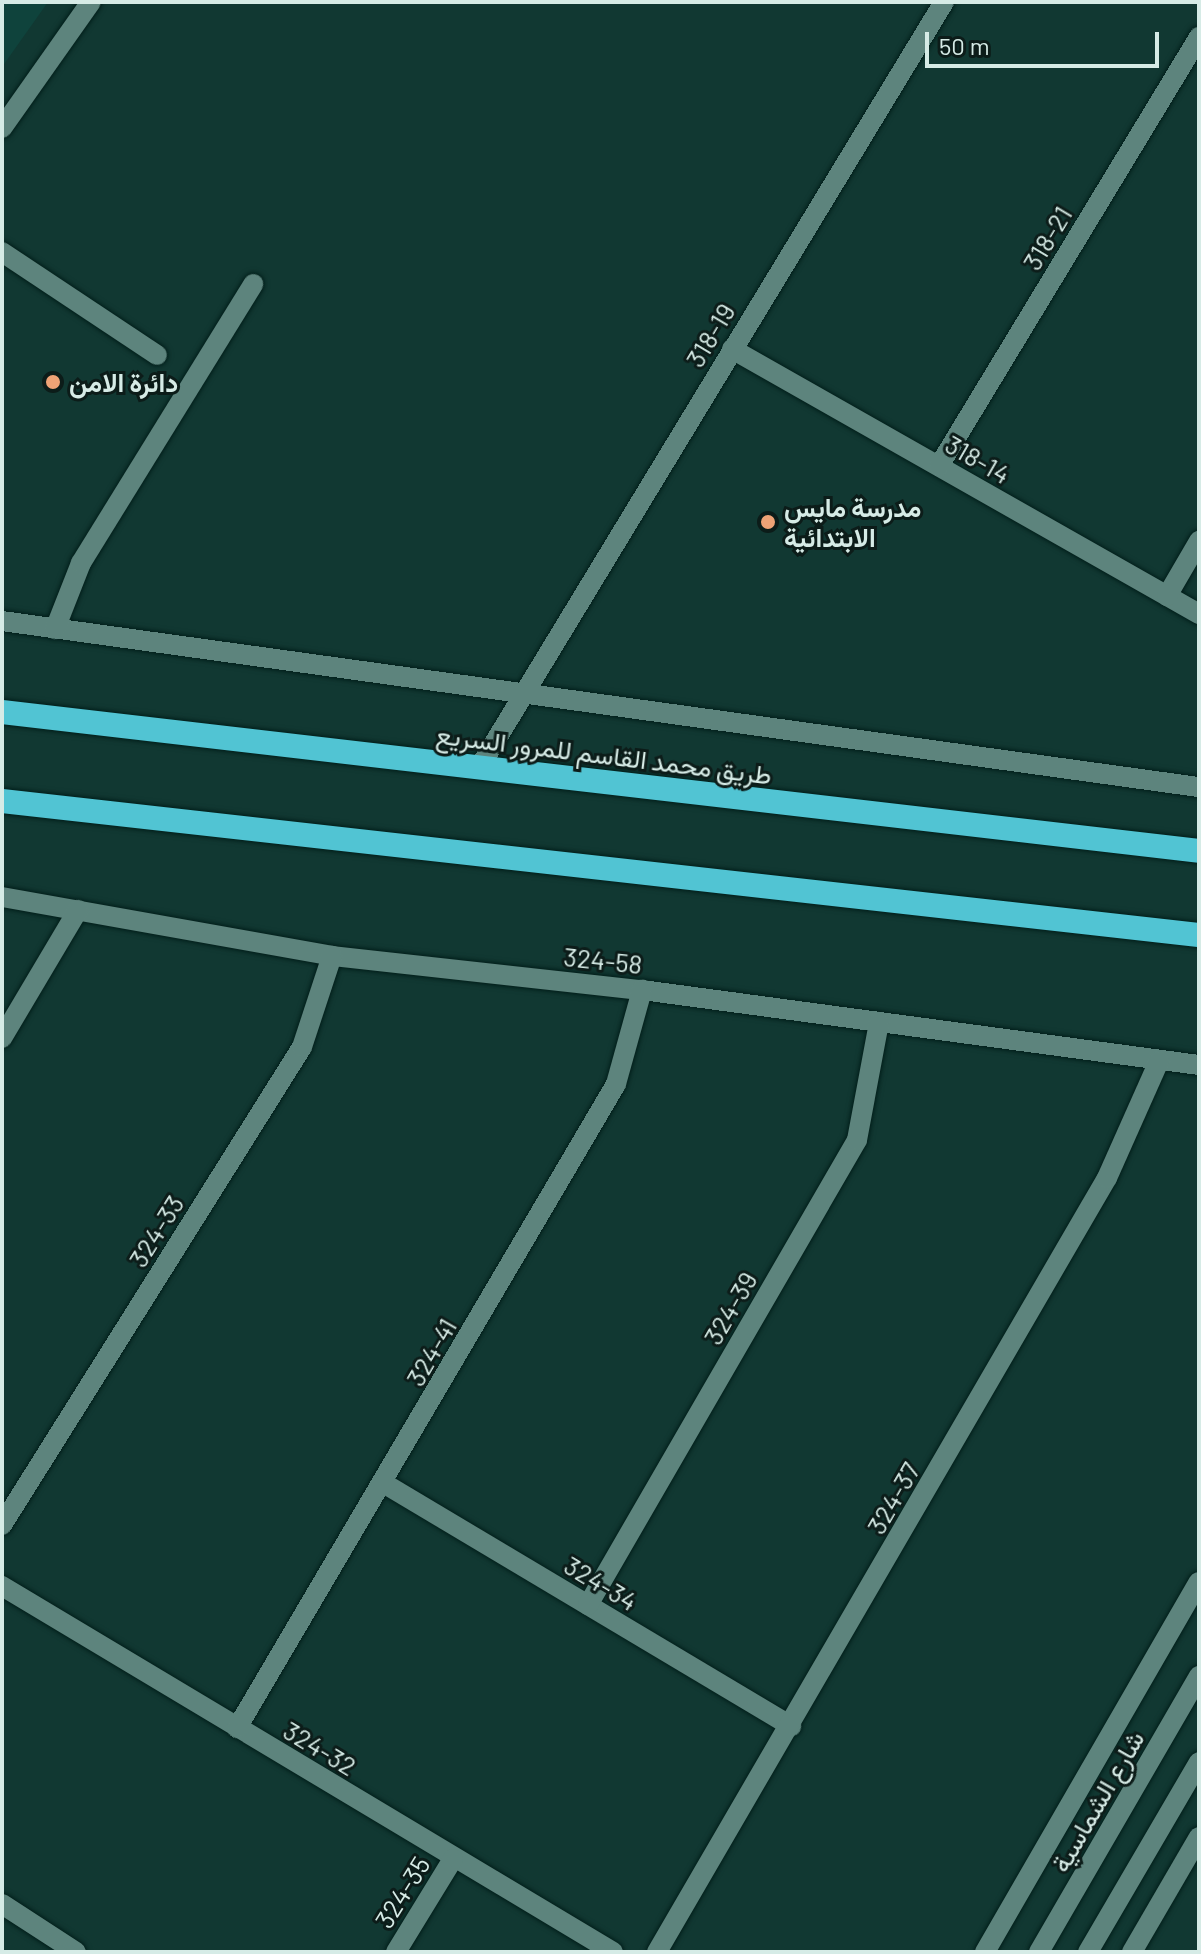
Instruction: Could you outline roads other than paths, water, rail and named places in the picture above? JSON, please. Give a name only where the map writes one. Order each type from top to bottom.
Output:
[{"type":"highway","name":"طريق محمد القاسم للمرور السريع","points":[[2,712],[1199,851]]},
{"type":"highway","points":[[2,801],[1199,935]]},
{"type":"street","points":[[2,128],[91,2]]},
{"type":"street","name":"318-19","points":[[479,768],[520,695],[944,2]]},
{"type":"street","name":"318-21","points":[[939,466],[1199,37]]},
{"type":"street","points":[[2,252],[157,355]]},
{"type":"street","points":[[55,629],[81,563],[253,284]]},
{"type":"street","name":"318-14","points":[[732,349],[1199,614]]},
{"type":"street","points":[[1167,596],[1199,541]]},
{"type":"street","points":[[2,621],[1199,787]]},
{"type":"street","name":"324-58","points":[[2,897],[332,956],[642,990],[1199,1065]]},
{"type":"street","points":[[2,1038],[78,910]]},
{"type":"street","name":"324-33","points":[[2,1525],[302,1047],[332,956]]},
{"type":"street","name":"324-41","points":[[237,1728],[385,1484],[616,1084],[642,990]]},
{"type":"street","name":"324-39","points":[[588,1605],[857,1140],[879,1022]]},
{"type":"street","name":"324-37","points":[[657,1952],[1107,1178],[1159,1061]]},
{"type":"street","name":"324-34","points":[[385,1484],[791,1726]]},
{"type":"street","points":[[985,1952],[1199,1582]]},
{"type":"street","name":"324-32","points":[[2,1586],[453,1859],[613,1952]]},
{"type":"street","name":"شارع الشماسية","points":[[1039,1952],[1199,1676]]},
{"type":"street","points":[[1088,1952],[1199,1762]]},
{"type":"street","points":[[1132,1952],[1199,1837]]},
{"type":"street","name":"324-35","points":[[396,1952],[453,1859]]},
{"type":"street","points":[[2,1904],[76,1952]]},
{"type":"place","name":"دائرة الامن","points":[[53,382]]},
{"type":"place","name":"مدرسة مايس الابتدائية","points":[[768,522]]}]
